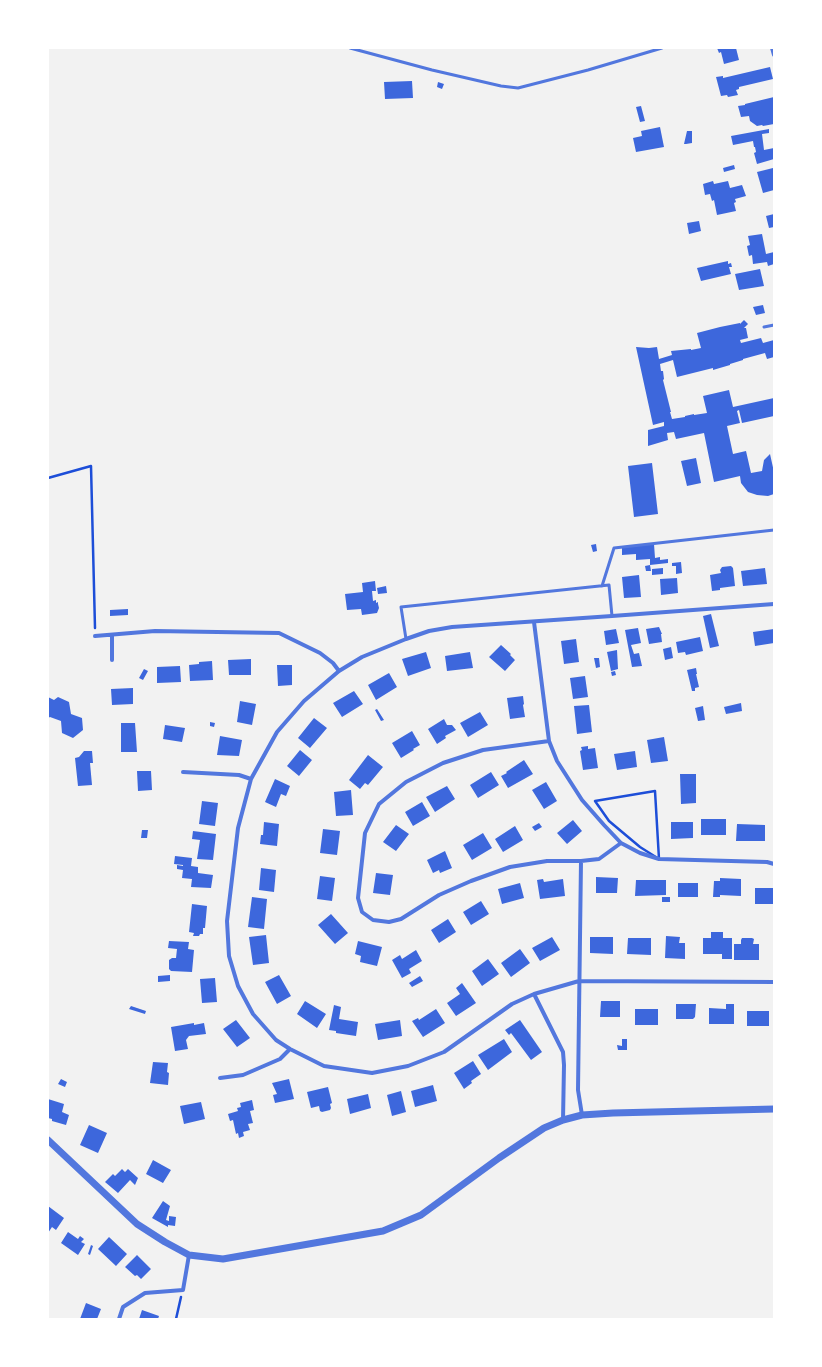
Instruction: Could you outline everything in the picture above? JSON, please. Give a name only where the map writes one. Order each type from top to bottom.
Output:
[{"type":"street","points":[[772,48],[774,55]]},
{"type":"street","points":[[774,604],[452,627],[429,631],[362,657],[338,671],[304,701],[277,732],[251,779],[238,828],[227,921],[229,956],[238,986],[253,1014],[276,1040],[290,1049],[324,1066],[372,1073],[408,1066],[444,1052],[512,1004],[534,994],[579,981],[774,982]]},
{"type":"street","points":[[534,622],[549,740],[556,761],[582,800],[621,843],[640,853],[659,859],[767,862],[774,864]]},
{"type":"street","points":[[95,636],[155,631],[279,633],[320,653],[333,663],[338,671]]},
{"type":"street","points":[[112,634],[112,660]]},
{"type":"street","points":[[549,740],[483,750],[443,763],[406,782],[379,804],[365,833],[358,898],[362,912],[373,920],[389,922],[401,919],[439,895],[471,881],[510,867],[547,861],[581,861],[599,859],[621,843]]},
{"type":"street","points":[[183,772],[239,775],[251,779]]},
{"type":"street","points":[[581,861],[578,1090],[582,1115]]},
{"type":"street","points":[[534,994],[563,1052],[563,1120]]},
{"type":"street","points":[[220,1078],[243,1075],[280,1059],[290,1049]]},
{"type":"street","points":[[48,1140],[137,1224],[189,1255],[223,1259],[383,1231],[421,1215],[498,1158],[544,1128],[563,1120],[582,1115],[613,1113],[774,1109]]},
{"type":"street","points":[[118,1319],[123,1307],[145,1293],[182,1290],[189,1255]]},
{"type":"lane","points":[[350,48],[432,70],[501,86],[518,88],[588,70],[662,48]]},
{"type":"lane","points":[[764,328],[774,325]]},
{"type":"lane","points":[[602,586],[614,548],[774,530]]},
{"type":"lane","points":[[406,639],[401,607],[609,585],[612,616]]},
{"type":"path","points":[[48,478],[92,466],[95,636]]},
{"type":"path","points":[[654,791],[659,859],[640,847],[610,821],[595,801],[654,791]]},
{"type":"path","points":[[176,1319],[182,1290]]},
{"type":"building","points":[[717,48],[736,48],[739,60],[724,64],[721,52],[719,53]]},
{"type":"building","points":[[770,67],[773,79],[739,87],[739,89],[736,90],[738,95],[728,97],[727,95],[721,96],[716,77],[723,76],[723,78]]},
{"type":"building","points":[[412,81],[413,98],[385,99],[384,82]]},
{"type":"building","points":[[438,82],[444,84],[442,89],[437,87]]},
{"type":"building","points":[[774,97],[774,124],[757,126],[750,121],[749,116],[741,117],[738,106]]},
{"type":"building","points":[[641,106],[645,121],[640,122],[636,107]]},
{"type":"building","points":[[660,127],[664,147],[636,152],[633,138],[642,136],[641,131]]},
{"type":"building","points":[[769,129],[769,133],[762,134],[764,150],[774,148],[774,159],[757,164],[753,141],[733,145],[731,136]]},
{"type":"building","points":[[687,131],[692,131],[692,143],[684,144]]},
{"type":"building","points":[[734,165],[735,169],[724,172],[723,168]]},
{"type":"building","points":[[773,168],[774,190],[763,193],[757,172]]},
{"type":"building","points":[[713,181],[714,184],[728,181],[730,188],[742,185],[746,196],[735,199],[736,202],[734,203],[736,211],[717,215],[714,200],[712,201],[710,194],[705,195],[703,184]]},
{"type":"building","points":[[774,214],[774,227],[769,228],[766,216]]},
{"type":"building","points":[[699,221],[701,231],[689,234],[687,223]]},
{"type":"building","points":[[762,234],[766,254],[774,252],[774,264],[768,266],[767,262],[753,264],[752,255],[749,256],[747,246],[750,245],[748,236]]},
{"type":"building","points":[[728,261],[728,264],[731,263],[732,267],[729,267],[731,274],[701,281],[697,268]]},
{"type":"building","points":[[760,269],[764,286],[739,290],[735,274]]},
{"type":"building","points":[[763,305],[765,313],[756,315],[753,307]]},
{"type":"building","points":[[744,320],[748,324],[744,328],[746,328],[748,338],[740,340],[741,343],[761,338],[763,343],[774,340],[774,357],[767,359],[765,353],[713,370],[713,368],[677,377],[673,360],[660,364],[661,371],[663,371],[663,380],[672,419],[694,414],[707,413],[703,396],[729,390],[733,407],[774,398],[774,416],[742,423],[739,410],[737,411],[740,423],[727,426],[733,454],[746,451],[751,473],[762,471],[764,460],[770,454],[774,472],[774,494],[768,496],[748,492],[741,483],[740,476],[714,482],[704,433],[676,439],[674,432],[667,433],[668,440],[648,446],[648,430],[664,426],[664,422],[653,425],[636,347],[657,347],[659,359],[672,355],[671,351],[701,348],[697,333],[740,324]]},
{"type":"building","points":[[696,458],[701,483],[687,486],[681,461]]},
{"type":"building","points":[[652,463],[658,514],[634,517],[628,466]]},
{"type":"building","points":[[596,544],[597,551],[593,552],[591,545]]},
{"type":"building","points":[[654,544],[655,558],[660,557],[660,560],[668,559],[668,563],[650,565],[650,559],[636,560],[636,554],[622,555],[622,547]]},
{"type":"building","points":[[681,562],[682,573],[676,574],[676,566],[672,566],[672,563]]},
{"type":"building","points":[[650,565],[651,571],[646,571],[645,566]]},
{"type":"building","points":[[731,566],[733,568],[735,586],[720,588],[720,590],[712,591],[710,575],[721,573],[720,570],[722,567]]},
{"type":"building","points":[[663,568],[663,574],[652,575],[652,569]]},
{"type":"building","points":[[765,568],[767,584],[743,586],[741,571]]},
{"type":"building","points":[[639,575],[641,597],[624,598],[622,577]]},
{"type":"building","points":[[677,578],[678,593],[661,595],[660,579]]},
{"type":"building","points":[[375,581],[376,591],[372,591],[373,601],[376,600],[376,603],[378,602],[379,608],[377,613],[362,615],[361,609],[347,610],[345,594],[363,592],[362,583]]},
{"type":"building","points":[[386,586],[387,593],[378,594],[377,588]]},
{"type":"building","points":[[128,609],[128,615],[110,616],[110,610]]},
{"type":"building","points":[[711,614],[719,646],[710,648],[703,616]]},
{"type":"building","points":[[659,627],[662,634],[662,642],[649,644],[646,629]]},
{"type":"building","points":[[638,628],[641,643],[631,645],[634,654],[639,653],[642,666],[632,667],[625,630]]},
{"type":"building","points":[[616,629],[619,643],[606,645],[604,631]]},
{"type":"building","points":[[774,629],[774,643],[755,646],[753,632]]},
{"type":"building","points":[[700,637],[703,651],[686,655],[685,652],[678,653],[676,642]]},
{"type":"building","points":[[576,639],[579,662],[564,664],[561,641]]},
{"type":"building","points":[[501,645],[515,660],[505,671],[489,657]]},
{"type":"building","points":[[671,647],[673,658],[665,660],[663,649]]},
{"type":"building","points":[[617,650],[618,669],[611,671],[607,652]]},
{"type":"building","points":[[426,652],[431,668],[408,676],[402,659]]},
{"type":"building","points":[[470,652],[473,668],[447,671],[445,656]]},
{"type":"building","points":[[594,658],[599,658],[600,667],[596,668]]},
{"type":"building","points":[[251,659],[251,675],[229,675],[228,660]]},
{"type":"building","points":[[212,661],[213,680],[190,681],[189,665],[199,664],[199,662]]},
{"type":"building","points":[[277,665],[292,665],[292,685],[278,686]]},
{"type":"building","points":[[180,666],[181,682],[157,683],[157,667]]},
{"type":"building","points":[[696,668],[699,687],[695,688],[695,691],[692,691],[687,670]]},
{"type":"building","points":[[144,669],[148,671],[143,680],[139,678]]},
{"type":"building","points":[[615,671],[616,675],[612,676],[611,672]]},
{"type":"building","points":[[389,673],[397,687],[376,700],[368,685]]},
{"type":"building","points":[[585,676],[588,697],[573,699],[570,678]]},
{"type":"building","points":[[133,688],[133,704],[112,705],[111,689]]},
{"type":"building","points":[[354,691],[363,704],[342,717],[333,703]]},
{"type":"building","points":[[523,696],[525,717],[510,719],[507,698]]},
{"type":"building","points":[[48,697],[54,700],[58,697],[69,702],[71,714],[82,718],[83,730],[73,738],[62,733],[61,721],[50,717],[48,718]]},
{"type":"building","points":[[240,701],[256,704],[252,725],[237,722]]},
{"type":"building","points":[[741,703],[742,711],[726,714],[724,707]]},
{"type":"building","points":[[589,705],[592,732],[577,734],[574,706]]},
{"type":"building","points":[[703,706],[705,720],[698,721],[695,708]]},
{"type":"building","points":[[377,709],[384,720],[381,721],[375,710]]},
{"type":"building","points":[[480,712],[488,725],[468,737],[460,723]]},
{"type":"building","points":[[314,718],[327,728],[310,748],[298,738]]},
{"type":"building","points":[[444,719],[447,725],[452,725],[456,730],[445,736],[446,738],[437,744],[428,729]]},
{"type":"building","points":[[210,722],[215,723],[214,727],[210,726]]},
{"type":"building","points":[[121,723],[135,723],[137,752],[121,752]]},
{"type":"building","points":[[165,725],[185,728],[182,742],[163,739]]},
{"type":"building","points":[[412,731],[420,745],[401,758],[392,743]]},
{"type":"building","points":[[220,736],[242,740],[239,756],[217,755]]},
{"type":"building","points":[[664,737],[668,761],[651,763],[647,740]]},
{"type":"building","points":[[588,746],[588,749],[595,748],[598,768],[583,770],[580,751],[582,750],[581,747]]},
{"type":"building","points":[[300,750],[312,760],[299,776],[287,766]]},
{"type":"building","points":[[84,751],[92,751],[93,763],[90,763],[92,785],[78,786],[75,758],[79,757]]},
{"type":"building","points":[[635,751],[637,767],[617,770],[614,754]]},
{"type":"building","points":[[368,755],[383,767],[368,785],[365,783],[360,789],[349,780]]},
{"type":"building","points":[[524,760],[533,774],[508,788],[501,776]]},
{"type":"building","points":[[137,771],[151,771],[152,790],[138,791]]},
{"type":"building","points":[[491,772],[499,785],[478,798],[470,785]]},
{"type":"building","points":[[680,774],[696,774],[696,803],[681,804]]},
{"type":"building","points":[[275,779],[290,786],[286,796],[281,794],[276,807],[265,802]]},
{"type":"building","points":[[546,782],[557,801],[544,809],[532,790]]},
{"type":"building","points":[[447,786],[455,799],[435,812],[426,797]]},
{"type":"building","points":[[351,790],[353,815],[336,816],[334,792]]},
{"type":"building","points":[[202,801],[218,803],[215,826],[199,824]]},
{"type":"building","points":[[422,802],[430,816],[413,826],[405,812]]},
{"type":"building","points":[[701,819],[726,819],[726,835],[701,835]]},
{"type":"building","points":[[573,820],[582,831],[567,844],[557,833]]},
{"type":"building","points":[[264,822],[279,824],[277,846],[260,844],[261,835],[263,835]]},
{"type":"building","points":[[671,822],[693,822],[693,838],[671,839]]},
{"type":"building","points":[[539,823],[542,827],[535,831],[532,827]]},
{"type":"building","points":[[737,824],[765,825],[765,841],[736,841]]},
{"type":"building","points":[[396,825],[409,834],[396,851],[383,842]]},
{"type":"building","points":[[515,826],[523,840],[503,852],[495,839]]},
{"type":"building","points":[[323,829],[340,831],[337,855],[320,853]]},
{"type":"building","points":[[142,830],[148,830],[147,838],[141,838]]},
{"type":"building","points":[[193,831],[216,834],[213,860],[197,859],[200,840],[192,839]]},
{"type":"building","points":[[483,833],[492,848],[472,860],[463,845]]},
{"type":"building","points":[[445,851],[452,868],[440,873],[439,870],[433,873],[427,860]]},
{"type":"building","points":[[175,856],[192,858],[191,866],[198,867],[198,873],[213,875],[211,888],[191,887],[192,879],[182,878],[183,870],[177,869],[177,865],[183,865],[174,864]]},
{"type":"building","points":[[261,868],[276,870],[274,892],[259,890]]},
{"type":"building","points":[[376,873],[393,875],[390,895],[373,893]]},
{"type":"building","points":[[320,876],[335,878],[332,901],[317,899]]},
{"type":"building","points":[[596,877],[618,878],[617,893],[596,893]]},
{"type":"building","points":[[720,878],[741,879],[741,896],[720,895],[720,897],[713,897],[714,881],[720,881]]},
{"type":"building","points":[[543,879],[544,882],[563,879],[565,896],[540,899],[537,880]]},
{"type":"building","points":[[636,880],[666,880],[666,895],[635,896]]},
{"type":"building","points":[[520,883],[524,898],[502,904],[498,889]]},
{"type":"building","points":[[678,883],[698,883],[698,897],[678,897]]},
{"type":"building","points":[[755,888],[773,888],[773,904],[755,904]]},
{"type":"building","points":[[252,897],[267,899],[264,929],[248,927]]},
{"type":"building","points":[[662,897],[670,897],[670,902],[662,902]]},
{"type":"building","points":[[481,901],[489,914],[471,925],[463,912]]},
{"type":"building","points":[[192,904],[207,906],[205,928],[203,928],[203,934],[200,934],[199,936],[193,936],[194,933],[189,932]]},
{"type":"building","points":[[331,914],[348,933],[335,944],[318,925]]},
{"type":"building","points":[[448,919],[456,932],[439,943],[431,930]]},
{"type":"building","points":[[711,932],[723,932],[723,938],[732,938],[732,959],[722,959],[722,954],[703,954],[703,938],[711,938]]},
{"type":"building","points":[[266,935],[269,963],[253,965],[249,937]]},
{"type":"building","points":[[666,936],[680,937],[679,943],[685,943],[685,959],[665,958]]},
{"type":"building","points":[[552,937],[560,950],[540,961],[532,948]]},
{"type":"building","points":[[590,937],[613,937],[613,954],[590,953]]},
{"type":"building","points":[[628,938],[651,938],[651,955],[627,954]]},
{"type":"building","points":[[742,938],[752,938],[754,939],[753,944],[759,944],[759,960],[734,960],[734,944],[741,944]]},
{"type":"building","points":[[169,941],[189,942],[188,949],[194,950],[192,972],[171,971],[169,969],[169,960],[176,958],[177,949],[168,948]]},
{"type":"building","points":[[358,941],[382,947],[377,966],[360,962],[361,956],[355,954]]},
{"type":"building","points":[[520,949],[530,963],[511,977],[501,963]]},
{"type":"building","points":[[416,950],[422,961],[409,969],[411,973],[402,978],[392,960],[400,955],[402,959]]},
{"type":"building","points":[[488,959],[499,974],[482,986],[472,971]]},
{"type":"building","points":[[170,975],[170,981],[158,982],[158,976]]},
{"type":"building","points":[[279,975],[291,996],[277,1004],[265,982]]},
{"type":"building","points":[[420,976],[423,981],[412,987],[409,983]]},
{"type":"building","points":[[215,978],[217,1002],[202,1003],[200,979]]},
{"type":"building","points":[[462,983],[476,1003],[456,1016],[447,1003],[460,994],[456,988]]},
{"type":"building","points":[[305,1001],[326,1014],[317,1028],[297,1014]]},
{"type":"building","points":[[601,1001],[620,1001],[620,1017],[600,1017]]},
{"type":"building","points":[[676,1004],[696,1004],[695,1017],[693,1019],[676,1019]]},
{"type":"building","points":[[726,1004],[734,1004],[734,1024],[709,1024],[709,1008],[726,1009]]},
{"type":"building","points":[[334,1005],[341,1007],[339,1019],[358,1022],[356,1036],[336,1033],[336,1031],[329,1030]]},
{"type":"building","points":[[131,1006],[146,1011],[145,1014],[129,1009]]},
{"type":"building","points":[[436,1009],[445,1023],[423,1037],[412,1021],[418,1018],[419,1020]]},
{"type":"building","points":[[635,1009],[658,1009],[658,1025],[635,1025]]},
{"type":"building","points":[[747,1011],[769,1011],[769,1026],[747,1026]]},
{"type":"building","points":[[236,1020],[250,1038],[237,1047],[223,1029]]},
{"type":"building","points":[[400,1020],[402,1036],[378,1040],[375,1024]]},
{"type":"building","points":[[520,1020],[542,1052],[531,1060],[511,1033],[509,1035],[505,1030]]},
{"type":"building","points":[[194,1023],[194,1025],[204,1023],[206,1034],[189,1036],[186,1040],[188,1049],[175,1051],[171,1027]]},
{"type":"building","points":[[504,1039],[512,1052],[488,1070],[478,1055]]},
{"type":"building","points":[[622,1039],[627,1039],[627,1050],[618,1050],[617,1045],[622,1046]]},
{"type":"building","points":[[473,1061],[481,1074],[471,1081],[472,1083],[464,1089],[454,1073]]},
{"type":"building","points":[[153,1062],[168,1063],[168,1085],[150,1083]]},
{"type":"building","points":[[61,1079],[67,1082],[65,1087],[58,1084]]},
{"type":"building","points":[[289,1079],[294,1099],[275,1103],[273,1095],[277,1094],[272,1083]]},
{"type":"building","points":[[433,1085],[437,1101],[415,1107],[411,1091]]},
{"type":"building","points":[[328,1087],[332,1103],[330,1104],[330,1110],[322,1112],[320,1111],[319,1106],[311,1108],[307,1092]]},
{"type":"building","points":[[401,1091],[406,1112],[392,1116],[387,1095]]},
{"type":"building","points":[[368,1094],[371,1108],[350,1114],[347,1099]]},
{"type":"building","points":[[48,1099],[64,1104],[62,1112],[69,1115],[66,1125],[52,1121],[52,1119],[48,1118]]},
{"type":"building","points":[[252,1100],[254,1110],[250,1111],[253,1123],[248,1124],[250,1130],[243,1132],[244,1136],[239,1138],[238,1133],[236,1134],[233,1120],[230,1121],[228,1114],[238,1111],[237,1108],[241,1107],[240,1103]]},
{"type":"building","points":[[201,1102],[205,1119],[184,1124],[180,1106]]},
{"type":"building","points":[[89,1125],[107,1133],[98,1153],[80,1145]]},
{"type":"building","points":[[153,1160],[171,1170],[163,1183],[146,1174]]},
{"type":"building","points":[[122,1169],[125,1172],[128,1169],[138,1178],[135,1185],[130,1180],[118,1193],[105,1182],[113,1174],[115,1176]]},
{"type":"building","points":[[163,1201],[170,1206],[166,1220],[169,1221],[169,1216],[176,1217],[175,1226],[168,1225],[168,1227],[152,1218]]},
{"type":"building","points":[[48,1206],[64,1218],[56,1230],[52,1227],[48,1233]]},
{"type":"building","points":[[68,1232],[78,1239],[80,1236],[84,1239],[81,1242],[85,1244],[78,1255],[61,1243]]},
{"type":"building","points":[[109,1237],[127,1254],[116,1266],[98,1249]]},
{"type":"building","points":[[91,1245],[93,1246],[90,1255],[88,1254]]},
{"type":"building","points":[[137,1255],[151,1269],[141,1279],[125,1267]]},
{"type":"building","points":[[86,1303],[101,1309],[97,1319],[80,1319]]},
{"type":"building","points":[[142,1310],[159,1316],[158,1319],[139,1319]]}]
